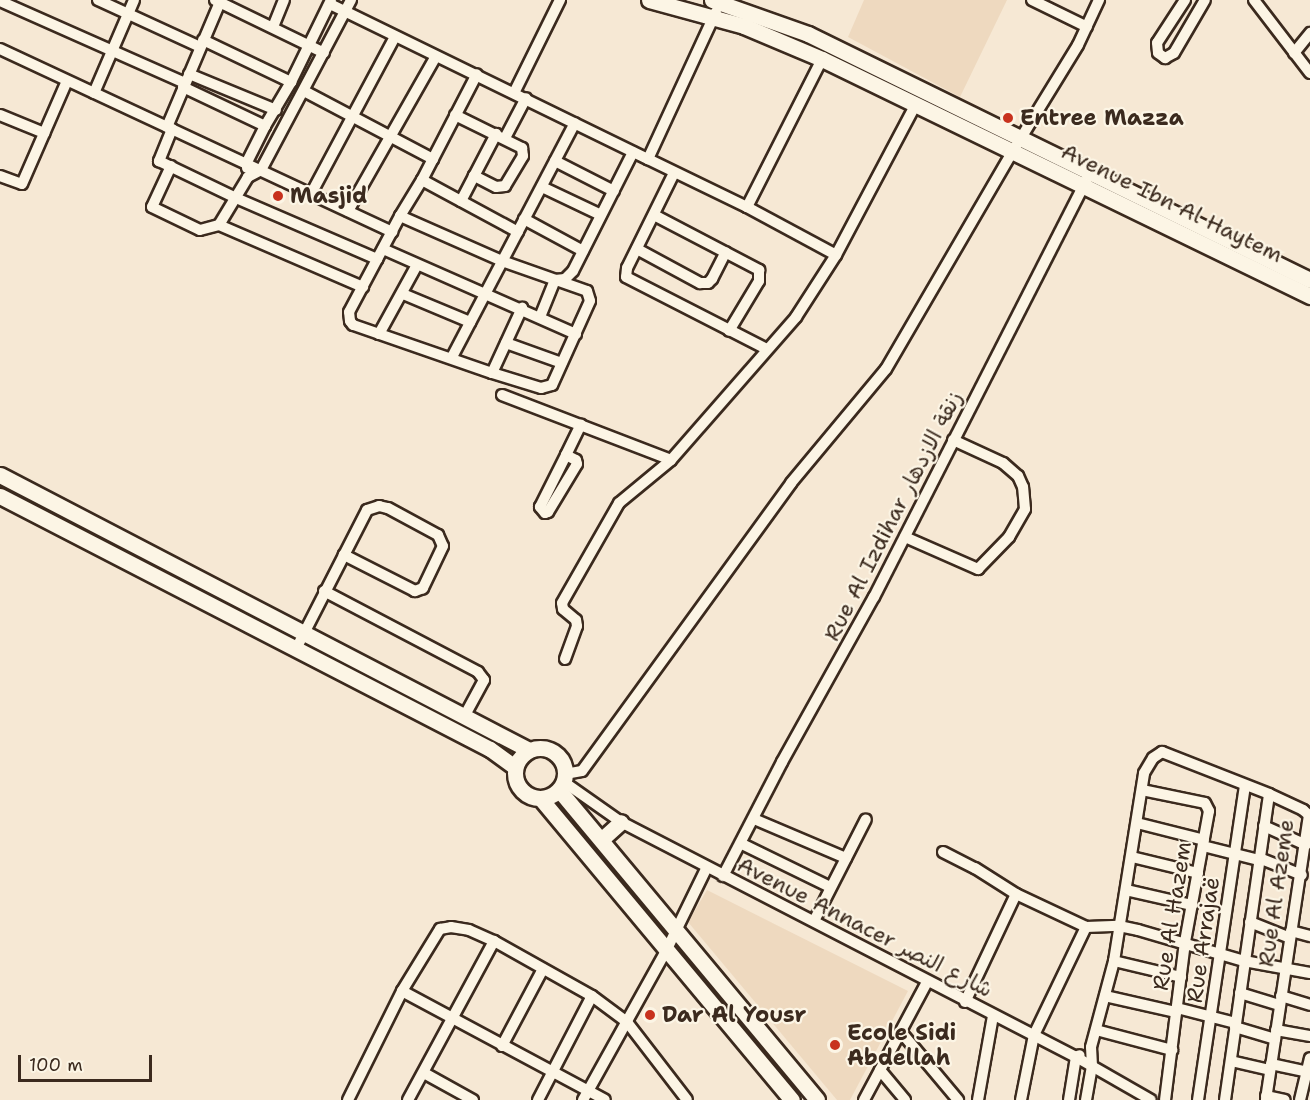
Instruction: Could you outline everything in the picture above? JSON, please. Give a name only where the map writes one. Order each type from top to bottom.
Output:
[{"type":"street","points":[[98,0],[291,82]]},
{"type":"street","points":[[94,93],[134,0]]},
{"type":"street","points":[[273,27],[284,0]]},
{"type":"street","points":[[219,225],[248,177],[261,170],[351,0]]},
{"type":"street","points":[[514,93],[560,0]]},
{"type":"street","name":"Avenue Ibn Al Haytem","points":[[649,0],[717,5],[808,34],[1310,280]]},
{"type":"street","points":[[1032,0],[1087,27]]},
{"type":"street","points":[[542,799],[563,782],[582,771],[791,483],[886,369],[1013,151],[1078,45],[1099,0]]},
{"type":"street","points":[[1185,0],[1157,42],[1158,53],[1165,57],[1174,53],[1205,0]]},
{"type":"street","points":[[1254,0],[1310,73]]},
{"type":"street","points":[[0,1],[186,81],[276,110]]},
{"type":"street","points":[[324,53],[217,1],[159,160],[236,198],[380,254],[417,265],[522,308],[576,334]]},
{"type":"street","points":[[248,177],[247,162],[291,82],[330,2],[346,13],[477,74],[747,207],[836,255]]},
{"type":"street","points":[[648,159],[717,5]]},
{"type":"street","name":"Avenue Ibn Al Haytem","points":[[717,5],[822,59],[1310,296]]},
{"type":"street","points":[[1294,53],[1310,33]]},
{"type":"street","points":[[311,194],[395,37]]},
{"type":"street","points":[[0,49],[247,162],[393,232]]},
{"type":"street","points":[[348,211],[436,56]]},
{"type":"street","points":[[747,207],[822,59]]},
{"type":"street","points":[[400,216],[502,261],[587,291],[590,300],[552,386],[547,387],[492,374],[452,357],[379,334],[350,321],[349,312],[400,216],[422,180],[477,74]]},
{"type":"street","points":[[0,176],[22,184],[67,81]]},
{"type":"street","points":[[186,81],[265,126]]},
{"type":"street","points":[[304,91],[432,159]]},
{"type":"street","points":[[461,201],[474,176],[526,98]]},
{"type":"street","points":[[565,659],[578,626],[576,620],[563,609],[566,595],[619,503],[671,460],[796,317],[836,255],[916,104]]},
{"type":"street","points":[[456,114],[522,148],[523,153],[505,186],[496,187],[474,176]]},
{"type":"street","points":[[0,115],[44,133]]},
{"type":"street","points":[[452,357],[575,123]]},
{"type":"street","points":[[555,280],[568,277],[633,152]]},
{"type":"street","points":[[555,161],[614,191]]},
{"type":"street","points":[[171,166],[152,207],[200,230],[219,225],[363,287]]},
{"type":"street","name":"Rue Al Izdihar زنقة الازدهار","points":[[723,876],[742,844],[782,762],[827,686],[905,537],[1091,171]]},
{"type":"street","points":[[674,173],[626,272],[630,280],[767,349]]},
{"type":"street","points":[[422,180],[518,232]]},
{"type":"street","points":[[542,187],[602,215]]},
{"type":"street","points":[[654,215],[755,266],[760,275],[729,331]]},
{"type":"street","points":[[524,219],[584,250]]},
{"type":"street","points":[[637,249],[700,284],[708,283],[712,279],[726,252]]},
{"type":"street","points":[[379,334],[417,265]]},
{"type":"street","points":[[540,317],[555,280]]},
{"type":"street","points":[[403,294],[470,322]]},
{"type":"street","points":[[492,374],[522,308]]},
{"type":"street","points":[[506,343],[562,363]]},
{"type":"street","points":[[502,395],[671,460]]},
{"type":"street","points":[[566,455],[576,460],[577,464],[548,512],[545,513],[540,507],[581,424]]},
{"type":"street","points":[[905,537],[978,569],[1009,537],[1025,508],[1023,487],[1018,476],[1002,463],[953,440]]},
{"type":"street","points":[[0,475],[529,750],[548,749],[556,754],[563,762],[563,782],[602,839],[817,1100]]},
{"type":"street","points":[[28,510],[35,493]]},
{"type":"street","points":[[0,496],[490,749],[515,766]]},
{"type":"street","points":[[296,649],[324,591],[367,510],[379,506],[388,508],[438,535],[443,546],[423,588],[415,591],[344,555]]},
{"type":"street","points":[[202,600],[209,584]]},
{"type":"street","points":[[324,591],[478,672],[484,680],[464,717]]},
{"type":"street","points":[[529,750],[521,756],[515,766],[517,785],[523,793],[542,799],[792,1100]]},
{"type":"street","name":"Rue Al Azeme","points":[[1142,790],[1148,764],[1162,752],[1269,794],[1308,812],[1305,894],[1291,934],[1284,968],[1266,1098]]},
{"type":"street","name":"Avenue Annacer شارع النصر","points":[[563,782],[621,822],[965,1002],[1076,1057],[1151,1100]]},
{"type":"street","name":"Rue Arrajaë","points":[[1198,1100],[1245,786]]},
{"type":"street","points":[[1086,1100],[1092,1066],[1091,1047],[1114,961],[1142,790]]},
{"type":"street","name":"Rue Al Hazem","points":[[1142,790],[1207,805],[1209,811],[1185,942],[1165,1100]]},
{"type":"street","points":[[1225,1100],[1269,794]]},
{"type":"street","points":[[754,819],[846,858]]},
{"type":"street","points":[[814,921],[866,819]]},
{"type":"street","points":[[602,839],[621,822]]},
{"type":"street","points":[[1137,823],[1235,855],[1305,869]]},
{"type":"street","points":[[1264,826],[1306,845]]},
{"type":"street","points":[[742,844],[830,887]]},
{"type":"street","points":[[943,852],[975,867],[1016,894],[1086,927],[1119,926],[1185,942],[1244,961],[1310,973]]},
{"type":"street","points":[[1132,857],[1198,873]]},
{"type":"street","points":[[586,1095],[667,949],[707,867]]},
{"type":"street","points":[[1126,890],[1192,905]]},
{"type":"street","points":[[965,1002],[1016,894]]},
{"type":"street","points":[[1250,922],[1291,934],[1310,936]]},
{"type":"street","points":[[1021,1100],[1034,1035],[1086,927]]},
{"type":"street","points":[[348,1100],[402,991],[440,929],[459,928],[494,941],[592,996],[627,1022],[687,1100]]},
{"type":"street","points":[[408,1100],[494,941]]},
{"type":"street","points":[[1114,961],[1181,977]]},
{"type":"street","points":[[502,1046],[543,969]]},
{"type":"street","points":[[864,1100],[927,982]]},
{"type":"street","points":[[402,991],[553,1072],[586,1095],[605,1100]]},
{"type":"street","points":[[1240,993],[1310,1005]]},
{"type":"street","points":[[538,1100],[592,996]]},
{"type":"street","points":[[1105,996],[1211,1017],[1275,1034],[1310,1036]]},
{"type":"street","points":[[978,1100],[993,1016]]},
{"type":"street","points":[[1096,1030],[1172,1050]]},
{"type":"street","points":[[901,1032],[958,1100]]},
{"type":"street","points":[[1069,1100],[1076,1057],[1091,1047]]},
{"type":"street","points":[[1300,1100],[1309,1071],[1310,1058]]},
{"type":"street","points":[[1231,1061],[1309,1071]]},
{"type":"street","points":[[880,1070],[905,1100]]},
{"type":"street","points":[[424,1073],[473,1100]]},
{"type":"street","points":[[1266,1098],[1285,1100]]},
{"type":"shaded area","points":[[864,0],[1007,0],[960,97],[848,37]]},
{"type":"shaded area","name":"Ecole Sidi Abdellah","points":[[707,890],[908,991],[850,1100],[837,1100],[688,922]]},
{"type":"place","name":"Entree Mazza","points":[[1008,118]]},
{"type":"place","name":"Masjid","points":[[278,196]]},
{"type":"place","name":"Dar Al Yousr","points":[[650,1015]]},
{"type":"place","name":"Ecole Sidi Abdellah","points":[[835,1045]]}]
